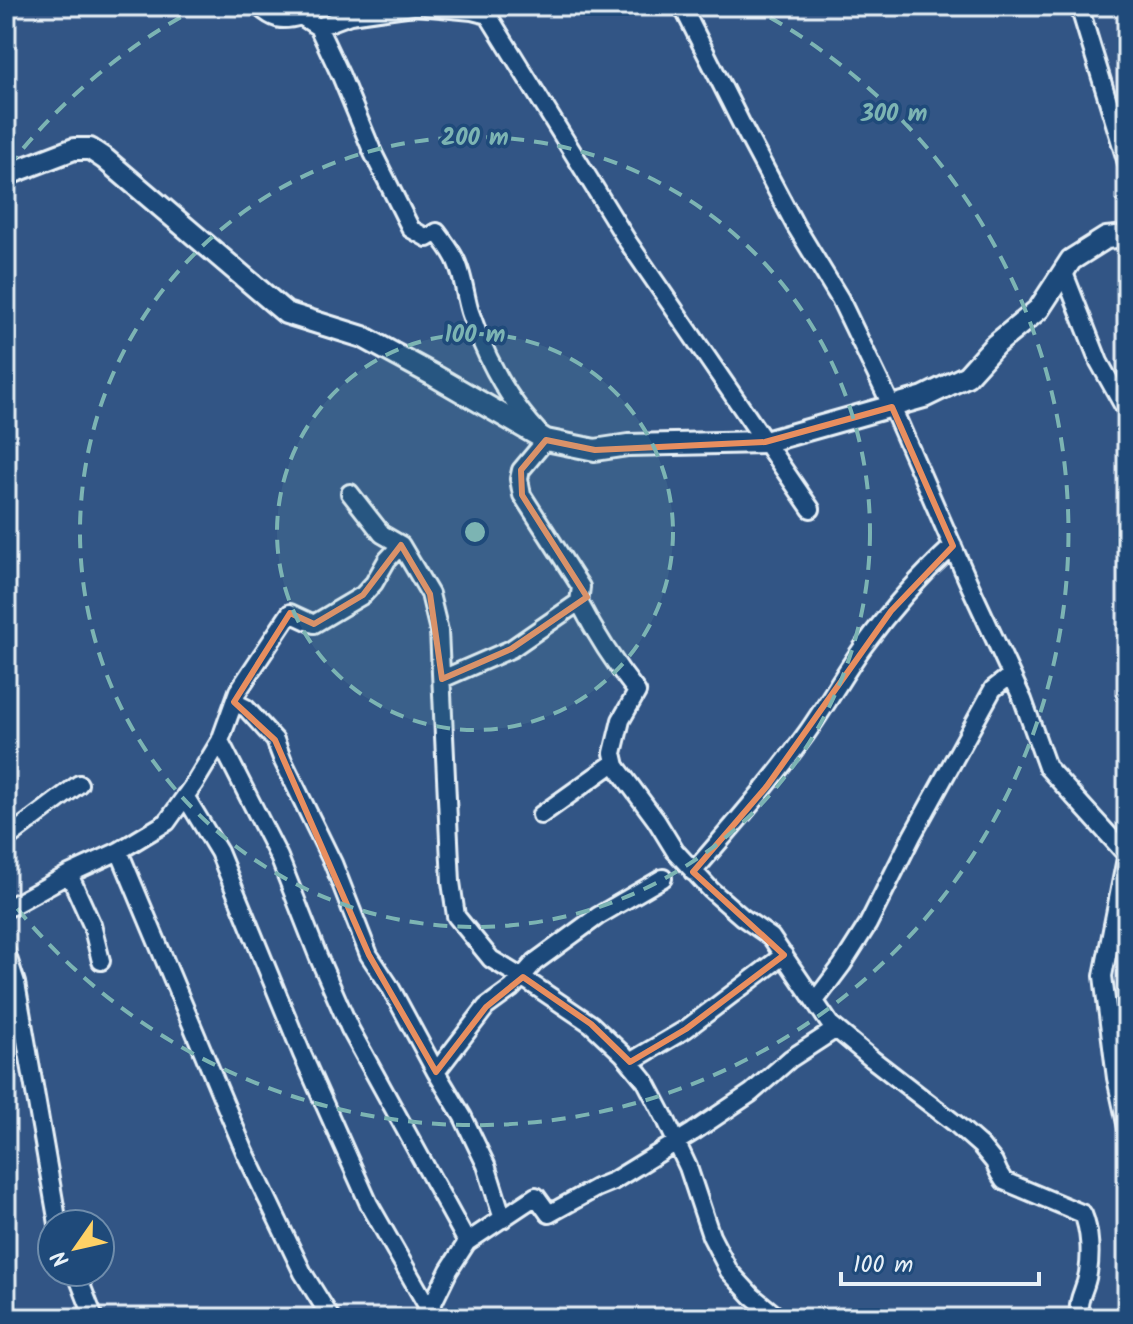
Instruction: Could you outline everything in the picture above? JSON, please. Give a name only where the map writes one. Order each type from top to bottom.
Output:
[{"type":"street","points":[[258,6],[274,18],[287,20],[301,16],[318,27],[373,153],[411,229],[427,238],[437,232],[444,242],[457,263],[469,310],[496,374],[526,419],[546,440]]},
{"type":"street","points":[[318,27],[350,15],[411,6]]},
{"type":"street","points":[[420,6],[488,15],[628,242],[811,509]]},
{"type":"street","points":[[682,6],[795,225],[840,299],[892,407],[1023,700],[1047,767],[1126,853],[1103,976],[1122,1074],[1127,1128]]},
{"type":"street","points":[[1079,6],[1127,163]]},
{"type":"street","points":[[6,175],[74,149],[90,149],[286,313],[363,337],[546,440],[595,450],[628,445],[765,442],[924,397],[967,376],[995,345],[1039,309],[1071,260],[1106,238],[1127,236]]},
{"type":"street","points":[[1064,273],[1099,362],[1127,412]]},
{"type":"street","points":[[546,440],[521,470],[522,495],[581,587],[579,602],[596,635],[613,663],[637,692],[621,720],[613,753],[616,766],[693,872],[742,917],[771,937],[830,1024],[981,1146],[1004,1181],[1083,1214],[1089,1228],[1088,1274],[1077,1302],[1079,1318]]},
{"type":"street","points":[[350,493],[382,534],[401,545],[430,594],[439,631],[451,882],[456,916],[491,959],[591,1024],[630,1062],[646,1082],[676,1141],[711,1236],[729,1271],[752,1296],[779,1318]]},
{"type":"street","points":[[6,909],[119,851],[167,822],[220,741],[238,691],[290,613],[314,624],[363,595],[401,545]]},
{"type":"street","points":[[693,872],[767,786],[891,611],[916,581],[953,546]]},
{"type":"street","points":[[442,679],[511,649],[579,602]]},
{"type":"street","points":[[815,1001],[868,924],[912,836],[993,689],[1011,675]]},
{"type":"street","points":[[234,702],[246,708],[275,740],[333,863],[369,955],[463,1117],[486,1165],[503,1219]]},
{"type":"street","points":[[220,741],[279,857],[350,1029],[467,1242]]},
{"type":"street","points":[[541,815],[615,762]]},
{"type":"street","points":[[6,839],[79,784]]},
{"type":"street","points":[[185,796],[219,852],[302,1054],[369,1204],[432,1315]]},
{"type":"street","points":[[119,851],[245,1152],[303,1273],[331,1318]]},
{"type":"street","points":[[69,874],[92,925],[101,961]]},
{"type":"street","points":[[436,1072],[486,1007],[512,988],[535,962],[598,916],[663,878]]},
{"type":"street","points":[[6,952],[16,983],[55,1208]]},
{"type":"street","points":[[630,1062],[686,1029],[784,955]]},
{"type":"street","points":[[432,1315],[449,1270],[467,1242],[536,1196],[549,1214],[613,1181],[751,1093],[790,1059],[836,1029]]},
{"type":"street","points":[[82,1288],[94,1318]]},
{"type":"highlighted area","points":[[892,407],[953,546],[891,611],[767,786],[693,872],[784,955],[686,1029],[630,1062],[591,1024],[523,977],[486,1007],[436,1072],[369,955],[275,740],[234,702],[290,613],[314,624],[363,595],[401,545],[430,594],[442,679],[511,649],[587,597],[522,495],[521,470],[546,440],[595,450],[765,442]]}]
